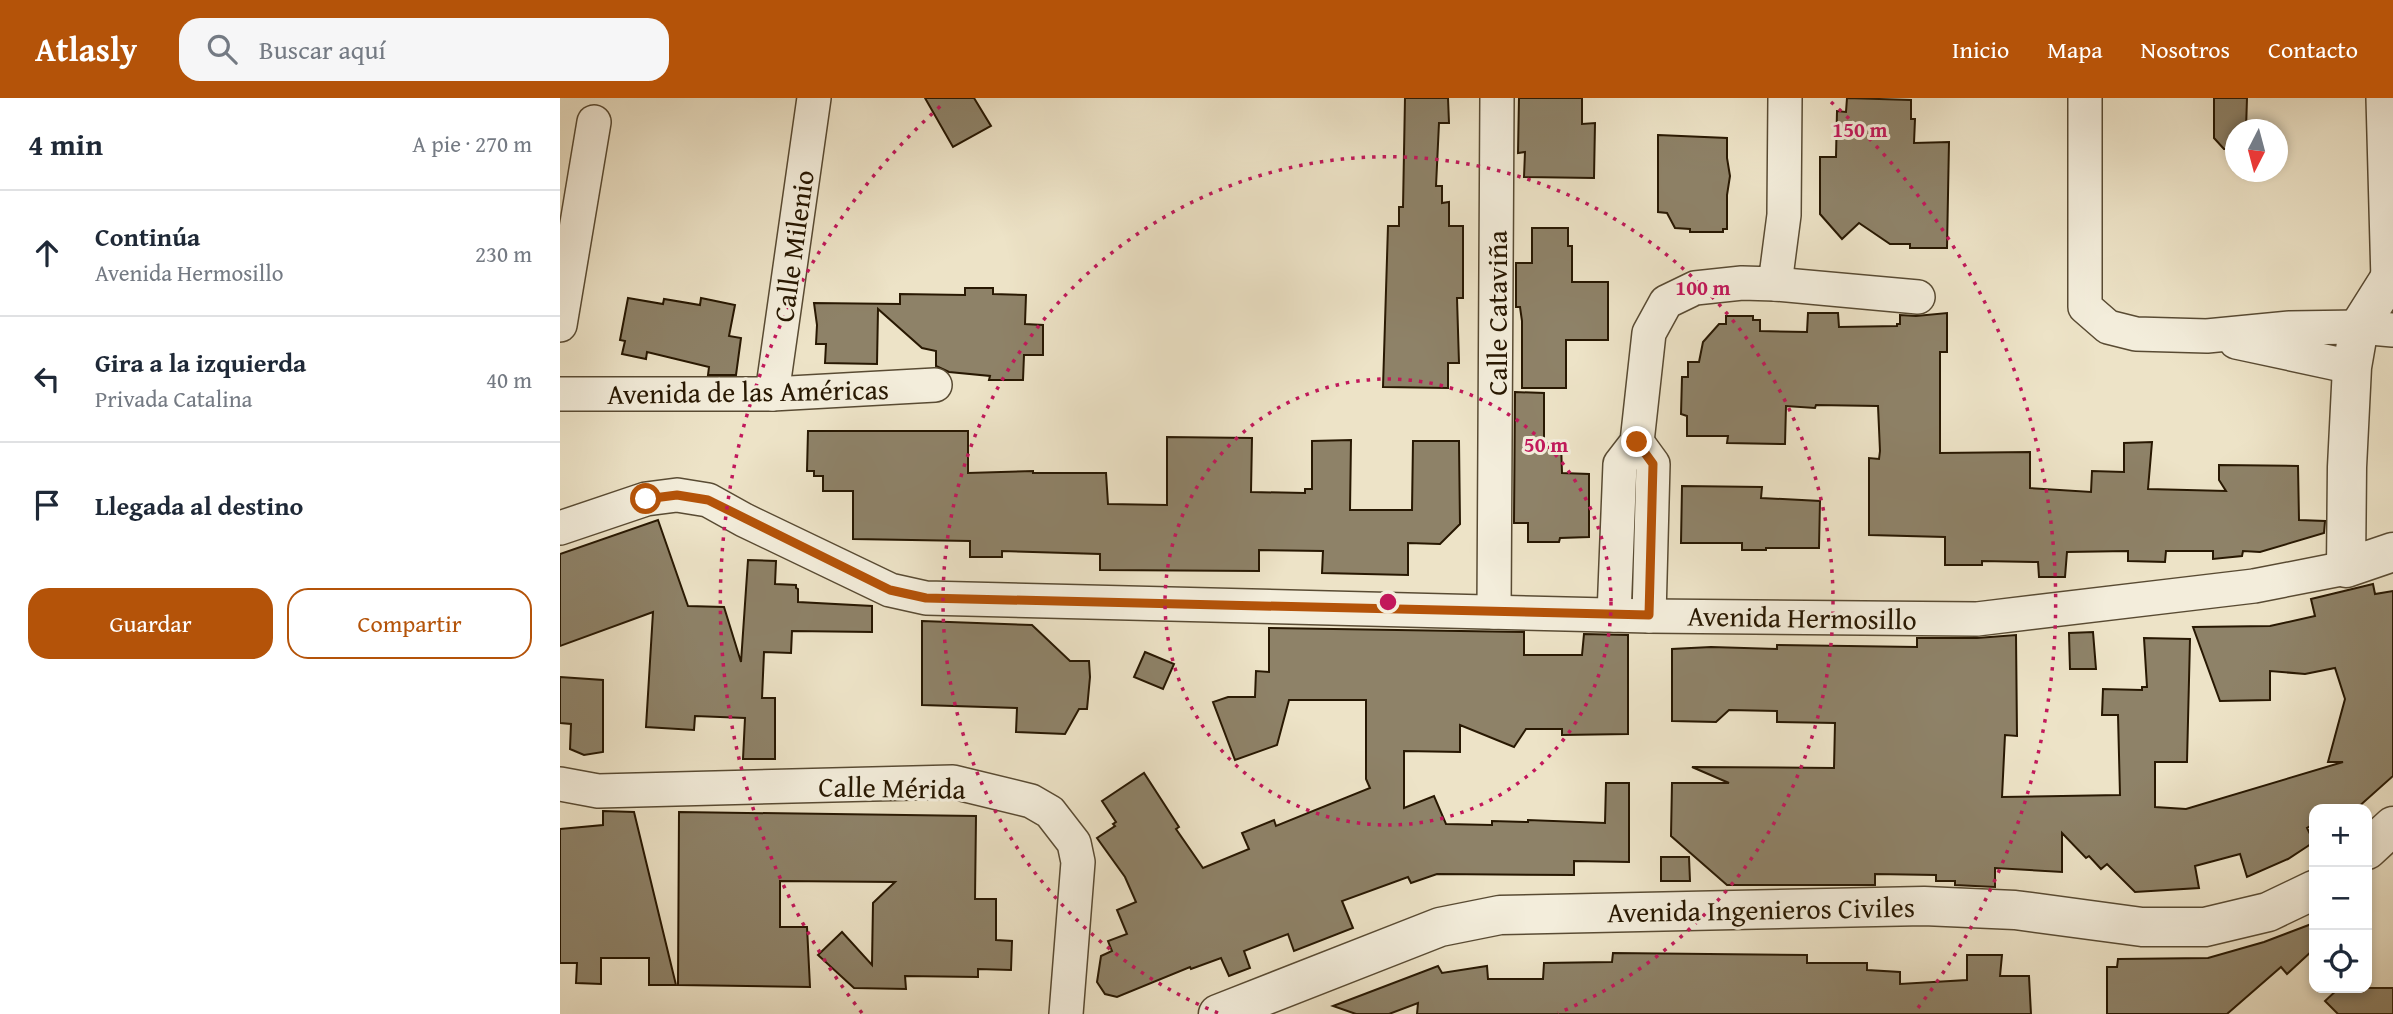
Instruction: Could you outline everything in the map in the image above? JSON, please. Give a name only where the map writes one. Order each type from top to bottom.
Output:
[{"type":"street","name":"Calle Milenio","points":[[772,394],[814,98]]},
{"type":"street","name":"Calle Cataviña","points":[[1494,612],[1497,98]]},
{"type":"street","points":[[1775,284],[1784,215],[1785,98]]},
{"type":"street","points":[[2085,98],[2085,307],[2108,327],[2136,334],[2207,336],[2290,328],[2376,329]]},
{"type":"street","points":[[2346,568],[2352,367],[2376,329],[2391,282],[2383,98]]},
{"type":"street","points":[[560,325],[594,122]]},
{"type":"street","points":[[1614,615],[1620,464],[1637,442],[1649,332],[1666,302],[1695,288],[1742,283],[1917,297]]},
{"type":"street","points":[[2207,336],[2352,367]]},
{"type":"street","name":"Avenida de las Américas","points":[[560,394],[772,394],[935,385]]},
{"type":"street","points":[[1637,442],[1653,464],[1649,615]]},
{"type":"street","name":"Avenida Hermosillo","points":[[560,528],[646,499],[677,495],[708,500],[890,590],[926,598],[1614,615],[1977,619],[2254,586],[2346,568],[2393,552]]},
{"type":"street","name":"Calle Mérida","points":[[560,784],[598,791],[953,782],[1031,801],[1050,812],[1056,819],[1074,843],[1078,862],[1066,1014]]},
{"type":"street","points":[[2372,845],[2393,826]]},
{"type":"street","name":"Avenida Ingenieros Civiles","points":[[1218,1014],[1440,927],[1500,915],[1924,906],[2015,911],[2142,927],[2205,927],[2268,912],[2309,892]]},
{"type":"building","points":[[925,98],[974,98],[991,126],[953,147]]},
{"type":"building","points":[[1405,98],[1448,98],[1449,123],[1439,123],[1436,186],[1442,186],[1442,203],[1449,202],[1449,226],[1463,226],[1463,298],[1457,298],[1459,363],[1448,363],[1448,388],[1383,387],[1388,226],[1399,226],[1399,207],[1403,207]]},
{"type":"building","points":[[1519,98],[1582,98],[1582,124],[1595,123],[1594,178],[1524,177],[1525,152],[1518,153]]},
{"type":"building","points":[[1847,98],[1911,100],[1911,119],[1915,119],[1914,143],[1949,142],[1947,248],[1910,248],[1910,244],[1890,244],[1859,223],[1842,239],[1820,214],[1820,157],[1836,157],[1837,111],[1846,112]]},
{"type":"building","points":[[2214,98],[2247,98],[2246,119],[2225,119],[2225,149],[2214,138]]},
{"type":"building","points":[[1658,135],[1727,138],[1730,176],[1727,229],[1723,229],[1723,232],[1690,232],[1690,229],[1675,228],[1667,213],[1658,212]]},
{"type":"building","points":[[1532,228],[1568,228],[1568,246],[1572,246],[1572,282],[1608,282],[1608,340],[1566,340],[1566,388],[1522,388],[1522,321],[1520,307],[1516,307],[1516,263],[1532,263]]},
{"type":"building","points":[[965,288],[993,288],[993,294],[1026,295],[1025,324],[1043,325],[1043,355],[1024,355],[1023,380],[989,380],[990,376],[949,372],[936,366],[936,351],[922,348],[878,309],[877,364],[825,363],[826,344],[816,344],[814,303],[900,304],[900,294],[965,295]]},
{"type":"building","points":[[628,298],[663,304],[664,299],[700,305],[701,298],[735,305],[729,336],[741,338],[736,375],[708,375],[709,367],[647,352],[646,359],[622,354],[625,341],[620,340]]},
{"type":"building","points":[[1808,313],[1838,313],[1839,327],[1897,326],[1900,324],[1900,315],[1947,313],[1947,352],[1940,352],[1940,453],[2030,452],[2030,488],[2091,492],[2092,471],[2124,472],[2124,443],[2152,442],[2148,489],[2226,491],[2219,480],[2219,465],[2298,466],[2299,520],[2325,521],[2324,533],[2260,552],[2243,551],[2242,556],[2213,559],[2213,551],[2166,551],[2165,562],[2128,561],[2128,551],[2067,552],[2065,577],[2039,577],[2038,562],[1982,561],[1982,565],[1945,565],[1945,537],[1869,535],[1869,458],[1879,459],[1878,406],[1786,406],[1785,444],[1727,443],[1728,436],[1687,436],[1687,416],[1681,414],[1682,377],[1688,377],[1688,362],[1699,362],[1703,342],[1719,324],[1726,324],[1726,316],[1753,316],[1753,320],[1760,320],[1760,331],[1807,332]]},
{"type":"building","points":[[1515,392],[1544,393],[1544,443],[1561,443],[1562,473],[1589,474],[1589,537],[1560,538],[1559,542],[1528,542],[1528,523],[1514,523]]},
{"type":"building","points":[[808,431],[968,431],[968,473],[1106,473],[1108,504],[1167,505],[1167,437],[1252,438],[1251,492],[1305,493],[1305,489],[1312,489],[1312,441],[1351,440],[1350,510],[1412,510],[1413,441],[1459,441],[1460,524],[1440,544],[1408,543],[1408,575],[1322,573],[1323,551],[1259,550],[1259,571],[1100,570],[1100,554],[1002,551],[1002,557],[970,557],[970,541],[853,539],[853,491],[823,491],[823,476],[814,476],[814,471],[807,471]]},
{"type":"building","points":[[1682,486],[1762,487],[1761,498],[1820,501],[1819,548],[1742,550],[1742,543],[1681,543]]},
{"type":"building","points":[[658,520],[688,606],[724,607],[741,662],[748,560],[776,561],[775,584],[796,585],[798,602],[872,606],[872,632],[792,631],[791,653],[764,652],[762,698],[775,698],[775,759],[743,759],[745,718],[695,716],[694,730],[646,727],[653,612],[560,646],[560,554]]},
{"type":"building","points":[[2373,584],[2375,594],[2393,591],[2393,776],[2362,804],[2309,804],[2309,845],[2288,859],[2247,877],[2240,854],[2195,866],[2199,888],[2135,892],[2107,864],[2101,869],[2089,856],[2086,858],[2062,833],[2062,872],[1995,868],[1995,887],[1955,885],[1955,881],[1936,881],[1936,875],[1875,874],[1875,885],[1727,885],[1671,836],[1672,783],[1729,783],[1692,767],[1834,768],[1835,723],[1777,722],[1777,711],[1729,710],[1716,722],[1672,721],[1672,649],[1777,649],[1777,645],[1917,647],[1917,638],[2016,635],[2017,736],[2005,735],[2002,797],[2120,795],[2118,715],[2102,715],[2103,689],[2142,690],[2142,687],[2147,687],[2144,638],[2190,639],[2187,762],[2155,762],[2155,807],[2186,809],[2343,762],[2328,762],[2345,699],[2335,668],[2305,674],[2270,671],[2270,700],[2220,701],[2193,627],[2270,626],[2315,616],[2311,599]]},
{"type":"building","points":[[922,621],[1032,625],[1070,661],[1089,661],[1087,709],[1079,709],[1065,734],[1016,732],[1017,708],[922,705]]},
{"type":"building","points":[[1269,628],[1524,632],[1524,655],[1582,655],[1584,634],[1628,635],[1628,734],[1562,735],[1562,729],[1526,729],[1514,747],[1460,725],[1460,752],[1404,751],[1404,808],[1434,796],[1446,824],[1492,825],[1492,821],[1528,820],[1605,823],[1606,783],[1629,783],[1629,862],[1574,861],[1574,875],[1437,874],[1411,883],[1408,877],[1342,901],[1353,928],[1294,951],[1288,934],[1244,951],[1250,968],[1229,976],[1221,958],[1191,969],[1190,967],[1117,997],[1105,994],[1097,982],[1101,956],[1112,951],[1108,941],[1127,934],[1117,910],[1136,902],[1125,877],[1097,838],[1115,826],[1113,824],[1116,822],[1102,801],[1144,773],[1179,827],[1176,829],[1203,868],[1249,849],[1242,833],[1274,820],[1276,826],[1370,788],[1366,779],[1366,700],[1289,700],[1277,745],[1235,760],[1213,702],[1228,697],[1255,697],[1256,671],[1269,672]]},
{"type":"building","points":[[2093,632],[2096,669],[2070,669],[2069,633]]},
{"type":"building","points":[[1145,652],[1174,664],[1163,689],[1134,677]]},
{"type":"building","points":[[560,677],[603,680],[603,752],[584,755],[570,749],[571,724],[560,723]]},
{"type":"building","points":[[603,811],[634,812],[676,985],[649,985],[649,958],[601,958],[601,984],[576,983],[577,963],[560,963],[560,829],[603,825]]},
{"type":"building","points":[[679,812],[976,816],[975,899],[996,899],[996,940],[1012,941],[1011,970],[978,969],[978,977],[905,976],[906,989],[854,988],[818,955],[842,932],[872,965],[873,903],[895,882],[780,881],[780,927],[807,927],[810,987],[678,985]]},
{"type":"building","points":[[1661,857],[1689,857],[1690,881],[1661,881]]},
{"type":"building","points":[[2309,925],[2309,954],[2287,974],[2281,967],[2227,1014],[2107,1014],[2107,967],[2117,967],[2118,959],[2208,958],[2264,942]]},
{"type":"building","points":[[1613,953],[1807,955],[1807,963],[1867,963],[1867,970],[1900,972],[1900,984],[1967,980],[1967,955],[2002,955],[2000,976],[2029,976],[2031,1014],[1417,1014],[1418,1003],[1389,1014],[1356,1014],[1333,1006],[1438,966],[1442,973],[1487,966],[1488,979],[1543,979],[1544,963],[1612,962]]},
{"type":"building","points":[[2372,988],[2393,988],[2393,1014],[2338,1014],[2325,1001],[2334,993],[2372,993]]},
{"type":"route","points":[[646,499],[677,495],[708,500],[890,590],[926,598],[1649,615],[1653,464],[1637,442]]}]
